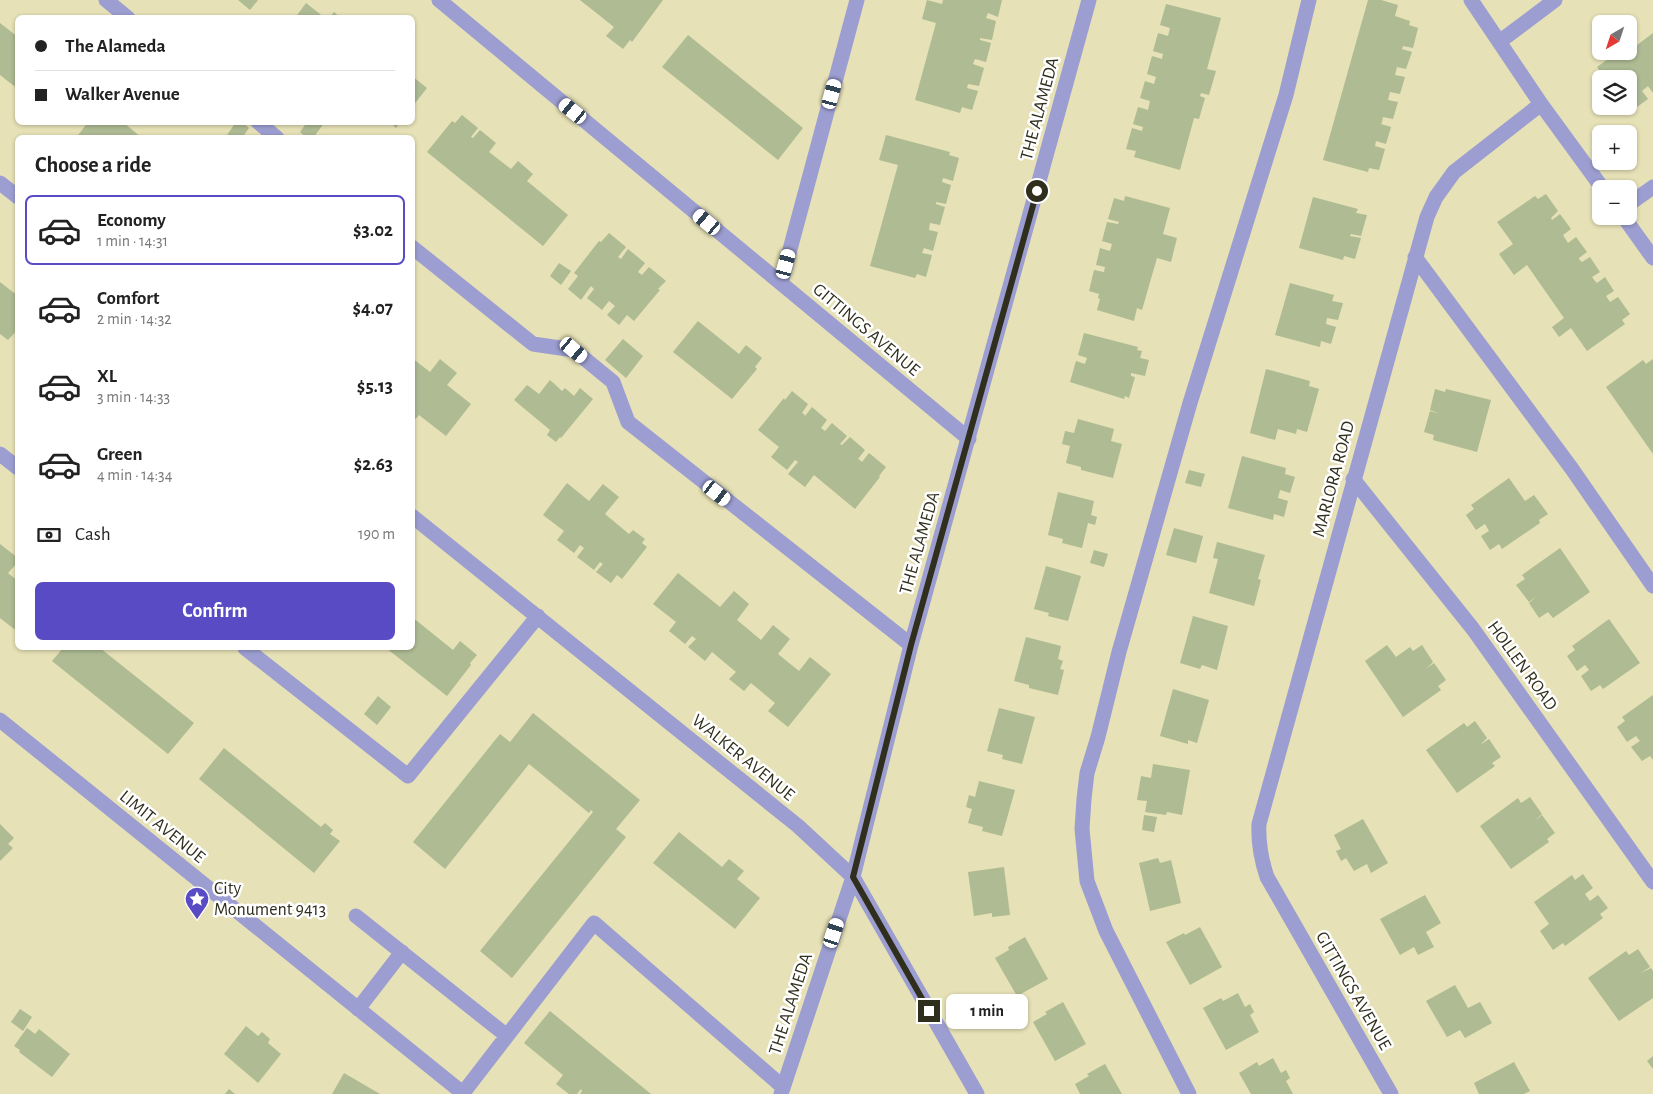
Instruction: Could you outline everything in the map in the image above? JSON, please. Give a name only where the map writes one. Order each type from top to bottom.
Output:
[{"type":"street","points":[[106,0],[124,15]]},
{"type":"street","name":"GITTINGS AVENUE","points":[[439,0],[969,439]]},
{"type":"street","points":[[781,284],[857,0]]},
{"type":"street","name":"THE ALAMEDA","points":[[782,1090],[853,877],[911,645],[1089,0]]},
{"type":"street","points":[[1189,1094],[1106,931],[1087,881],[1082,829],[1084,799],[1087,773],[1122,642],[1190,403],[1286,95],[1309,0]]},
{"type":"street","points":[[1471,0],[1541,104],[1596,180]]},
{"type":"street","points":[[1499,42],[1555,0]]},
{"type":"street","name":"MARLORA ROAD","points":[[1283,906],[1267,877],[1261,858],[1258,841],[1259,824],[1427,217],[1436,197],[1454,172],[1541,104]]},
{"type":"street","points":[[262,125],[273,135]]},
{"type":"street","points":[[0,183],[15,195]]},
{"type":"street","points":[[1637,198],[1653,187]]},
{"type":"street","points":[[1629,225],[1653,258]]},
{"type":"street","points":[[415,249],[533,344],[574,350],[612,382],[628,422],[911,645]]},
{"type":"street","points":[[1415,257],[1572,469],[1653,586]]},
{"type":"street","points":[[0,454],[15,466]]},
{"type":"street","name":"HOLLEN ROAD","points":[[1353,479],[1473,629],[1653,882]]},
{"type":"street","name":"WALKER AVENUE","points":[[415,518],[798,826],[853,877],[977,1094]]},
{"type":"street","points":[[248,650],[408,776],[538,616]]},
{"type":"street","name":"LIMIT AVENUE","points":[[0,720],[464,1094]]},
{"type":"street","name":"GITTINGS AVENUE","points":[[1283,906],[1391,1094]]},
{"type":"street","points":[[356,916],[507,1036]]},
{"type":"street","points":[[464,1094],[594,923],[782,1090]]},
{"type":"street","points":[[358,1009],[402,952]]},
{"type":"building","points":[[238,0],[258,0],[250,10]]},
{"type":"building","points":[[580,0],[663,0],[632,42],[630,40],[623,49],[606,36],[614,27]]},
{"type":"building","points":[[927,0],[942,4],[943,0],[1002,0],[998,17],[988,13],[986,18],[996,21],[992,40],[980,38],[980,40],[991,43],[986,62],[975,59],[973,64],[984,68],[979,86],[968,84],[967,88],[978,91],[972,110],[962,107],[960,113],[915,100],[936,23],[922,19]]},
{"type":"building","points":[[1368,0],[1381,0],[1398,5],[1395,16],[1410,21],[1409,25],[1418,28],[1413,48],[1403,46],[1402,49],[1412,52],[1406,69],[1397,67],[1395,75],[1405,77],[1400,94],[1390,92],[1388,100],[1398,102],[1393,119],[1383,117],[1381,124],[1391,127],[1386,144],[1376,141],[1375,146],[1385,149],[1379,170],[1369,168],[1368,172],[1323,160]]},
{"type":"building","points":[[306,3],[321,15],[297,15]]},
{"type":"building","points":[[1166,4],[1221,18],[1207,69],[1216,71],[1209,95],[1201,93],[1200,96],[1205,98],[1199,119],[1194,118],[1180,170],[1134,157],[1136,151],[1126,149],[1132,128],[1142,131],[1143,127],[1133,124],[1138,107],[1148,110],[1150,101],[1140,98],[1145,81],[1154,84],[1156,77],[1147,74],[1152,56],[1162,59],[1163,54],[1153,51],[1158,33],[1168,36],[1170,28],[1160,25]]},
{"type":"building","points":[[0,23],[15,35],[15,87],[0,75]]},
{"type":"building","points":[[1653,33],[1653,93],[1648,86],[1642,91],[1648,99],[1637,107],[1637,70],[1599,70],[1597,67],[1607,60],[1638,60],[1638,44]]},
{"type":"building","points":[[688,35],[803,128],[778,160],[662,67]]},
{"type":"building","points":[[415,78],[427,88],[415,103]]},
{"type":"building","points":[[462,115],[478,128],[471,137],[473,138],[480,130],[496,143],[489,152],[511,169],[518,161],[533,174],[527,181],[568,215],[543,246],[427,152],[452,121],[455,123]]},
{"type":"building","points":[[86,125],[127,125],[138,135],[78,135]]},
{"type":"building","points":[[234,125],[246,125],[249,128],[244,135],[227,135]]},
{"type":"building","points":[[305,125],[323,125],[315,135],[304,135],[300,132]]},
{"type":"building","points":[[886,135],[950,152],[949,155],[959,158],[953,181],[943,178],[942,182],[951,185],[946,204],[936,202],[936,204],[945,207],[940,225],[930,223],[929,230],[938,232],[933,251],[924,248],[922,253],[932,255],[926,277],[917,274],[915,278],[870,266],[898,165],[879,160]]},
{"type":"building","points":[[1546,194],[1558,211],[1551,218],[1552,220],[1560,214],[1571,229],[1563,235],[1568,243],[1576,237],[1587,252],[1579,259],[1582,262],[1590,257],[1600,272],[1592,277],[1597,283],[1605,277],[1614,291],[1606,296],[1610,302],[1618,297],[1630,314],[1622,320],[1625,324],[1587,351],[1571,328],[1559,337],[1552,327],[1564,318],[1527,265],[1514,275],[1499,254],[1513,244],[1497,222],[1535,196],[1538,199]]},
{"type":"building","points":[[1125,196],[1170,208],[1163,234],[1177,238],[1171,262],[1157,258],[1142,310],[1137,308],[1134,321],[1097,310],[1100,299],[1098,298],[1099,294],[1089,291],[1094,270],[1104,272],[1105,267],[1096,265],[1100,248],[1110,251],[1112,244],[1102,241],[1107,222],[1118,224],[1119,222],[1108,219],[1114,198],[1124,201]]},
{"type":"building","points":[[1313,197],[1358,209],[1356,213],[1367,215],[1361,236],[1351,234],[1350,236],[1361,238],[1355,259],[1344,256],[1343,260],[1299,248]]},
{"type":"building","points":[[609,233],[626,247],[618,257],[621,259],[628,249],[645,263],[638,272],[642,275],[649,267],[666,281],[634,321],[627,315],[619,325],[607,315],[615,306],[609,301],[602,310],[587,298],[594,289],[591,286],[581,300],[568,289],[578,276],[574,273],[599,241],[601,242]]},
{"type":"building","points":[[559,263],[571,271],[561,285],[550,276]]},
{"type":"building","points":[[0,282],[15,294],[15,332],[8,340],[0,334]]},
{"type":"building","points":[[1290,283],[1334,295],[1332,301],[1343,303],[1338,320],[1327,318],[1326,324],[1336,327],[1331,344],[1321,341],[1320,347],[1275,335]]},
{"type":"building","points":[[698,321],[739,354],[746,345],[762,358],[755,367],[757,369],[732,399],[673,352]]},
{"type":"building","points":[[1084,333],[1138,347],[1137,350],[1142,351],[1140,358],[1149,360],[1145,376],[1131,373],[1131,376],[1135,377],[1129,398],[1125,396],[1124,399],[1070,382],[1076,361],[1085,364],[1087,358],[1078,355]]},
{"type":"building","points":[[623,339],[643,356],[626,378],[605,360]]},
{"type":"building","points":[[440,359],[457,373],[447,385],[471,404],[446,436],[419,415],[415,420],[415,360],[430,372]]},
{"type":"building","points":[[1653,359],[1653,454],[1606,387],[1643,360],[1646,364]]},
{"type":"building","points":[[1266,369],[1310,381],[1309,386],[1319,389],[1307,432],[1297,429],[1296,434],[1278,429],[1275,440],[1250,433]]},
{"type":"building","points":[[550,380],[562,391],[565,388],[574,396],[580,388],[593,399],[556,442],[547,435],[550,430],[514,400],[527,385],[539,394]]},
{"type":"building","points":[[1435,389],[1445,392],[1446,389],[1491,400],[1477,452],[1433,440],[1434,435],[1424,432],[1430,411],[1440,414],[1430,410]]},
{"type":"building","points":[[792,391],[808,404],[802,413],[805,416],[812,407],[827,420],[821,428],[825,431],[832,423],[847,436],[840,444],[842,445],[850,437],[865,450],[858,459],[862,462],[869,453],[886,467],[855,509],[814,475],[805,487],[788,474],[798,462],[795,460],[787,470],[771,457],[779,447],[758,430]]},
{"type":"building","points":[[1078,419],[1114,429],[1111,441],[1122,444],[1113,478],[1081,470],[1081,467],[1066,463],[1070,446],[1062,444],[1065,431],[1074,433]]},
{"type":"building","points":[[1242,456],[1286,468],[1285,474],[1295,477],[1290,493],[1280,490],[1278,498],[1288,501],[1284,517],[1274,514],[1273,520],[1228,508]]},
{"type":"building","points":[[1189,470],[1205,474],[1201,487],[1185,483]]},
{"type":"building","points":[[1509,478],[1525,501],[1534,495],[1548,514],[1539,520],[1540,523],[1502,549],[1499,544],[1490,550],[1481,536],[1489,531],[1485,524],[1476,530],[1466,515],[1474,509],[1471,505]]},
{"type":"building","points":[[567,483],[589,501],[603,484],[619,497],[605,514],[629,534],[633,530],[645,539],[642,543],[647,547],[622,579],[617,575],[611,583],[596,572],[603,564],[600,562],[594,570],[577,557],[584,548],[580,545],[574,553],[557,540],[564,531],[543,515]]},
{"type":"building","points":[[1058,492],[1094,501],[1091,515],[1097,517],[1095,525],[1088,523],[1082,548],[1062,543],[1063,539],[1048,535]]},
{"type":"building","points":[[1174,528],[1203,536],[1196,563],[1166,555]]},
{"type":"building","points":[[1217,542],[1265,555],[1258,579],[1261,580],[1254,606],[1209,593],[1218,559],[1213,558]]},
{"type":"building","points":[[0,544],[15,556],[15,565],[8,573],[15,579],[15,630],[0,618]]},
{"type":"building","points":[[1560,548],[1590,592],[1553,618],[1548,612],[1539,618],[1529,603],[1537,596],[1529,602],[1516,585],[1525,579],[1522,575]]},
{"type":"building","points":[[1094,550],[1108,554],[1104,567],[1090,563]]},
{"type":"building","points":[[1046,566],[1081,576],[1068,621],[1048,616],[1049,613],[1034,609]]},
{"type":"building","points":[[678,573],[720,607],[734,591],[749,604],[737,620],[761,640],[773,625],[790,639],[778,654],[799,671],[810,657],[831,674],[788,727],[768,711],[775,703],[751,683],[744,691],[729,679],[736,672],[712,652],[705,661],[688,647],[696,639],[692,636],[685,644],[669,631],[676,622],[653,604]]},
{"type":"building","points":[[1193,616],[1228,626],[1217,670],[1202,665],[1200,669],[1180,663]]},
{"type":"building","points":[[415,619],[453,650],[460,641],[477,655],[447,696],[389,650],[415,650]]},
{"type":"building","points":[[1609,619],[1640,663],[1603,689],[1600,685],[1591,691],[1581,676],[1589,670],[1585,665],[1577,671],[1567,656],[1575,650],[1572,646]]},
{"type":"building","points":[[1026,637],[1061,646],[1058,659],[1063,661],[1060,669],[1064,670],[1058,695],[1029,688],[1029,685],[1014,681]]},
{"type":"building","points":[[1387,645],[1396,657],[1410,647],[1413,651],[1422,645],[1433,662],[1426,669],[1434,663],[1446,680],[1438,686],[1441,690],[1403,717],[1365,661]]},
{"type":"building","points":[[61,650],[103,650],[194,723],[168,754],[52,661]]},
{"type":"building","points":[[1173,689],[1209,700],[1197,743],[1188,740],[1188,744],[1160,736]]},
{"type":"building","points":[[1653,695],[1653,760],[1650,756],[1642,761],[1631,747],[1640,741],[1636,736],[1627,742],[1617,727],[1625,721],[1622,717]]},
{"type":"building","points":[[378,696],[391,707],[377,725],[364,714]]},
{"type":"building","points":[[999,708],[1035,717],[1022,764],[1002,759],[1003,755],[987,751]]},
{"type":"building","points":[[533,713],[640,800],[616,829],[626,837],[512,978],[480,951],[593,812],[591,810],[589,813],[529,764],[445,869],[413,842],[500,734],[510,742]]},
{"type":"building","points":[[1475,721],[1487,738],[1480,745],[1489,739],[1501,757],[1492,763],[1495,766],[1457,793],[1426,750],[1464,723],[1467,727]]},
{"type":"building","points":[[224,748],[321,827],[325,823],[333,830],[330,834],[340,841],[314,873],[199,779]]},
{"type":"building","points":[[1153,764],[1190,770],[1182,815],[1167,812],[1166,815],[1145,812],[1147,801],[1137,800],[1141,776],[1151,778]]},
{"type":"building","points":[[979,781],[1015,790],[1002,836],[982,831],[983,827],[968,823],[972,809],[966,807],[969,795],[975,797]]},
{"type":"building","points":[[1530,797],[1542,814],[1534,821],[1542,815],[1555,833],[1547,839],[1549,842],[1511,869],[1480,826],[1518,798],[1521,803]]},
{"type":"building","points":[[1144,815],[1157,817],[1154,832],[1142,830]]},
{"type":"building","points":[[1363,819],[1388,863],[1371,873],[1367,864],[1354,871],[1346,858],[1341,861],[1336,851],[1341,849],[1334,835]]},
{"type":"building","points":[[0,824],[14,838],[8,844],[13,848],[0,861]]},
{"type":"building","points":[[679,832],[722,867],[729,859],[744,871],[737,879],[760,898],[735,929],[653,863]]},
{"type":"building","points":[[1158,858],[1160,863],[1171,860],[1181,903],[1150,911],[1139,863]]},
{"type":"building","points":[[1004,867],[1010,915],[992,917],[992,913],[974,916],[968,872]]},
{"type":"building","points":[[1583,874],[1593,888],[1585,894],[1590,901],[1598,895],[1608,908],[1600,914],[1603,918],[1565,946],[1563,943],[1553,950],[1540,931],[1549,924],[1534,902],[1572,875],[1575,880]]},
{"type":"building","points":[[1425,895],[1441,923],[1426,932],[1434,947],[1418,955],[1414,947],[1400,955],[1380,919]]},
{"type":"building","points":[[1200,927],[1222,967],[1190,985],[1166,942]]},
{"type":"building","points":[[1025,937],[1048,979],[1017,996],[995,958],[1009,950],[1008,947]]},
{"type":"building","points":[[1638,949],[1650,967],[1641,973],[1651,968],[1653,971],[1653,998],[1619,1021],[1588,978],[1626,951],[1629,955]]},
{"type":"building","points":[[1455,985],[1468,1008],[1480,1002],[1492,1023],[1465,1038],[1460,1030],[1447,1037],[1426,1001]]},
{"type":"building","points":[[1238,993],[1245,1007],[1250,1004],[1254,1012],[1250,1015],[1259,1032],[1226,1050],[1203,1008],[1221,998],[1223,1001]]},
{"type":"building","points":[[1063,1002],[1086,1044],[1055,1061],[1033,1022],[1047,1014],[1045,1012]]},
{"type":"building","points":[[20,1009],[32,1017],[23,1031],[11,1022]]},
{"type":"building","points":[[550,1011],[651,1094],[580,1094],[581,1089],[577,1094],[569,1094],[556,1084],[563,1075],[524,1043]]},
{"type":"building","points":[[246,1026],[258,1036],[262,1032],[270,1039],[268,1043],[281,1054],[258,1083],[224,1054]]},
{"type":"building","points":[[27,1028],[35,1034],[39,1029],[70,1054],[52,1077],[14,1046]]},
{"type":"building","points":[[1653,1056],[1653,1069],[1647,1061]]},
{"type":"building","points":[[1273,1058],[1281,1073],[1286,1070],[1290,1078],[1286,1081],[1293,1094],[1251,1094],[1239,1073],[1257,1062],[1259,1066]]},
{"type":"building","points":[[1514,1062],[1530,1091],[1524,1094],[1479,1094],[1474,1083]]},
{"type":"building","points":[[1105,1064],[1122,1094],[1080,1094],[1075,1084],[1089,1076],[1087,1074]]},
{"type":"building","points":[[344,1073],[380,1094],[332,1094]]},
{"type":"building","points":[[229,1089],[235,1094],[225,1094]]},
{"type":"place","name":"City Monument 9413","points":[[197,920]]},
{"type":"route","points":[[929,1011],[853,877],[911,645],[1037,191]]}]
